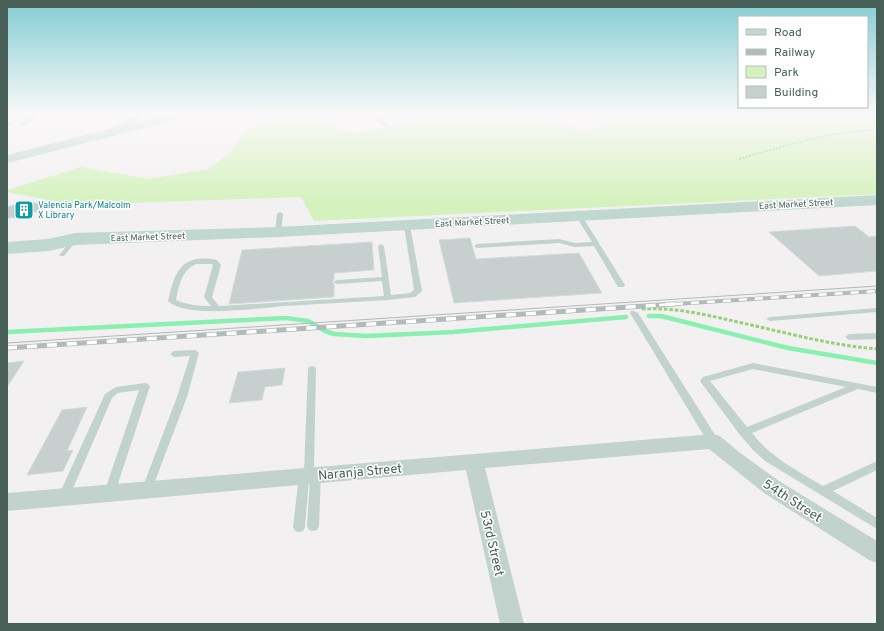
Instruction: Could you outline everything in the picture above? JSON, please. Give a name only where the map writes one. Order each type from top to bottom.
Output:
[{"type":"main road","points":[[7,159],[66,143]]},
{"type":"main road","name":"East Market Street","points":[[7,248],[877,200]]},
{"type":"main road","name":"East Market Street","points":[[7,240],[56,237],[68,245]]},
{"type":"street","name":"Naranja Street","points":[[7,502],[713,441]]},
{"type":"street","name":"54th Street","points":[[713,441],[731,458],[766,484],[877,553]]},
{"type":"street","name":"53rd Street","points":[[474,462],[512,624]]},
{"type":"lane","points":[[278,232],[280,214]]},
{"type":"lane","points":[[579,216],[621,286]]},
{"type":"lane","points":[[216,308],[208,297],[217,265],[214,262],[203,260],[193,262],[183,268],[179,276],[172,301],[178,305],[186,306],[216,308],[412,296],[418,291],[407,226]]},
{"type":"lane","points":[[477,246],[559,241],[575,244],[596,244]]},
{"type":"lane","points":[[381,246],[388,298]]},
{"type":"lane","points":[[336,282],[385,279]]},
{"type":"lane","points":[[770,319],[877,310]]},
{"type":"lane","points":[[637,311],[713,441]]},
{"type":"lane","points":[[849,337],[877,336]]},
{"type":"lane","points":[[146,489],[182,397],[195,353],[187,352],[174,354]]},
{"type":"lane","points":[[877,390],[752,366],[706,379],[705,382],[744,432],[769,458],[877,524]]},
{"type":"lane","points":[[312,369],[310,475],[313,526]]},
{"type":"lane","points":[[64,497],[108,396],[116,390],[145,386],[110,493]]},
{"type":"lane","points":[[744,432],[856,386]]},
{"type":"lane","points":[[823,491],[877,465]]},
{"type":"lane","points":[[299,527],[310,475]]},
{"type":"path","points":[[739,159],[796,143]]},
{"type":"path","points":[[637,311],[656,308],[662,310],[698,313],[850,348],[877,349]]},
{"type":"green space","points":[[237,143],[877,143],[877,194],[314,221],[301,197],[72,205],[7,192],[7,190],[81,167],[149,179],[209,169],[230,152]]},
{"type":"building","name":"Valencia Park/Malcolm X Library","points":[[22,203],[58,204],[24,217],[7,218],[7,207]]},
{"type":"building","points":[[855,226],[869,237],[877,236],[877,271],[819,276],[769,232]]},
{"type":"building","points":[[470,238],[476,259],[579,253],[602,293],[454,303],[439,240]]},
{"type":"building","points":[[372,242],[374,270],[334,273],[334,280],[332,281],[334,284],[334,297],[229,304],[242,250]]},
{"type":"building","points":[[24,361],[7,387],[7,363]]},
{"type":"building","points":[[285,368],[282,385],[265,387],[262,400],[229,403],[238,372]]},
{"type":"building","points":[[87,407],[67,451],[73,450],[63,471],[27,475],[62,410]]},
{"type":"waterway","points":[[649,316],[661,316],[788,348],[877,363]]},
{"type":"waterway","points":[[7,332],[286,318],[308,321],[325,331],[334,334],[367,336],[453,332],[626,317]]},
{"type":"tram line","points":[[7,343],[877,286]]},
{"type":"railway","points":[[659,305],[877,291]]},
{"type":"railway","points":[[7,348],[675,304]]},
{"type":"place","name":"Valencia Park/Malcolm X Library","points":[[24,210]]}]
